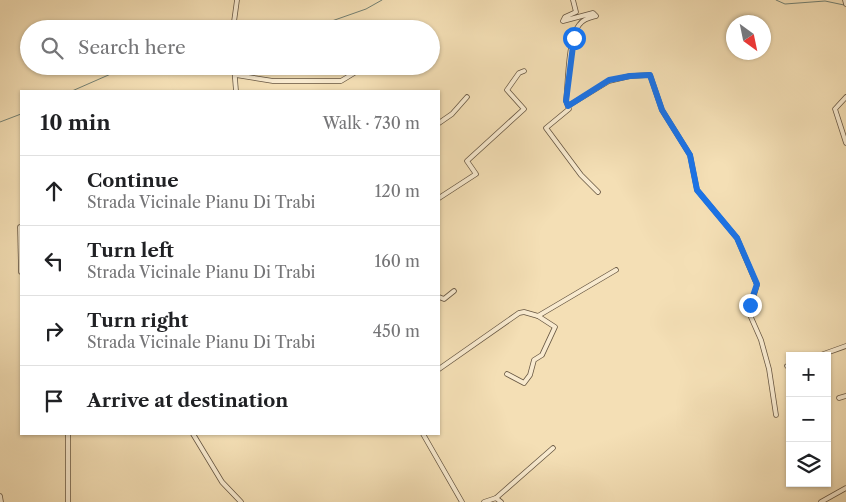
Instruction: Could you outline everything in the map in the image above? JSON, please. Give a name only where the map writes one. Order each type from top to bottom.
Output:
[{"type":"street","points":[[234,20],[237,0]]},
{"type":"street","points":[[573,0],[576,12],[565,17],[563,21],[593,13],[596,16],[585,20],[576,28],[566,101],[569,110],[546,128],[581,175],[598,192]]},
{"type":"street","points":[[440,197],[476,174],[467,160],[524,109],[507,90],[519,72],[524,71]]},
{"type":"street","points":[[236,90],[236,75],[274,81],[338,81],[353,75]]},
{"type":"street","points":[[568,106],[609,80],[650,75],[662,110],[690,155],[697,190],[737,238],[757,284],[750,305],[750,316],[761,340],[769,369],[776,415]]},
{"type":"street","points":[[846,96],[836,109],[846,143]]},
{"type":"street","points":[[440,122],[452,114],[467,98]]},
{"type":"street","points":[[538,316],[616,270]]},
{"type":"street","points":[[440,297],[444,299],[454,291]]},
{"type":"street","points":[[440,368],[519,313],[524,312],[538,316],[554,327],[542,355],[534,360],[530,375],[524,383],[507,374]]},
{"type":"street","points":[[829,352],[846,346]]},
{"type":"street","points":[[839,398],[846,396]]},
{"type":"street","points":[[68,435],[68,502]]},
{"type":"street","points":[[194,435],[222,482],[241,502]]},
{"type":"street","points":[[424,435],[462,502]]},
{"type":"street","points":[[484,502],[496,498],[553,448]]},
{"type":"street","points":[[821,502],[846,488]]},
{"type":"street","points":[[0,496],[2,502]]},
{"type":"street","points":[[496,498],[502,502]]},
{"type":"waterway","points":[[335,20],[366,9],[382,0]]},
{"type":"waterway","points":[[776,0],[785,4],[825,1],[844,5]]},
{"type":"waterway","points":[[74,90],[108,75]]},
{"type":"waterway","points":[[0,122],[20,114]]},
{"type":"route","points":[[574,38],[566,101],[568,106],[609,80],[650,75],[662,110],[690,155],[697,190],[737,238],[757,284],[750,305]]}]
